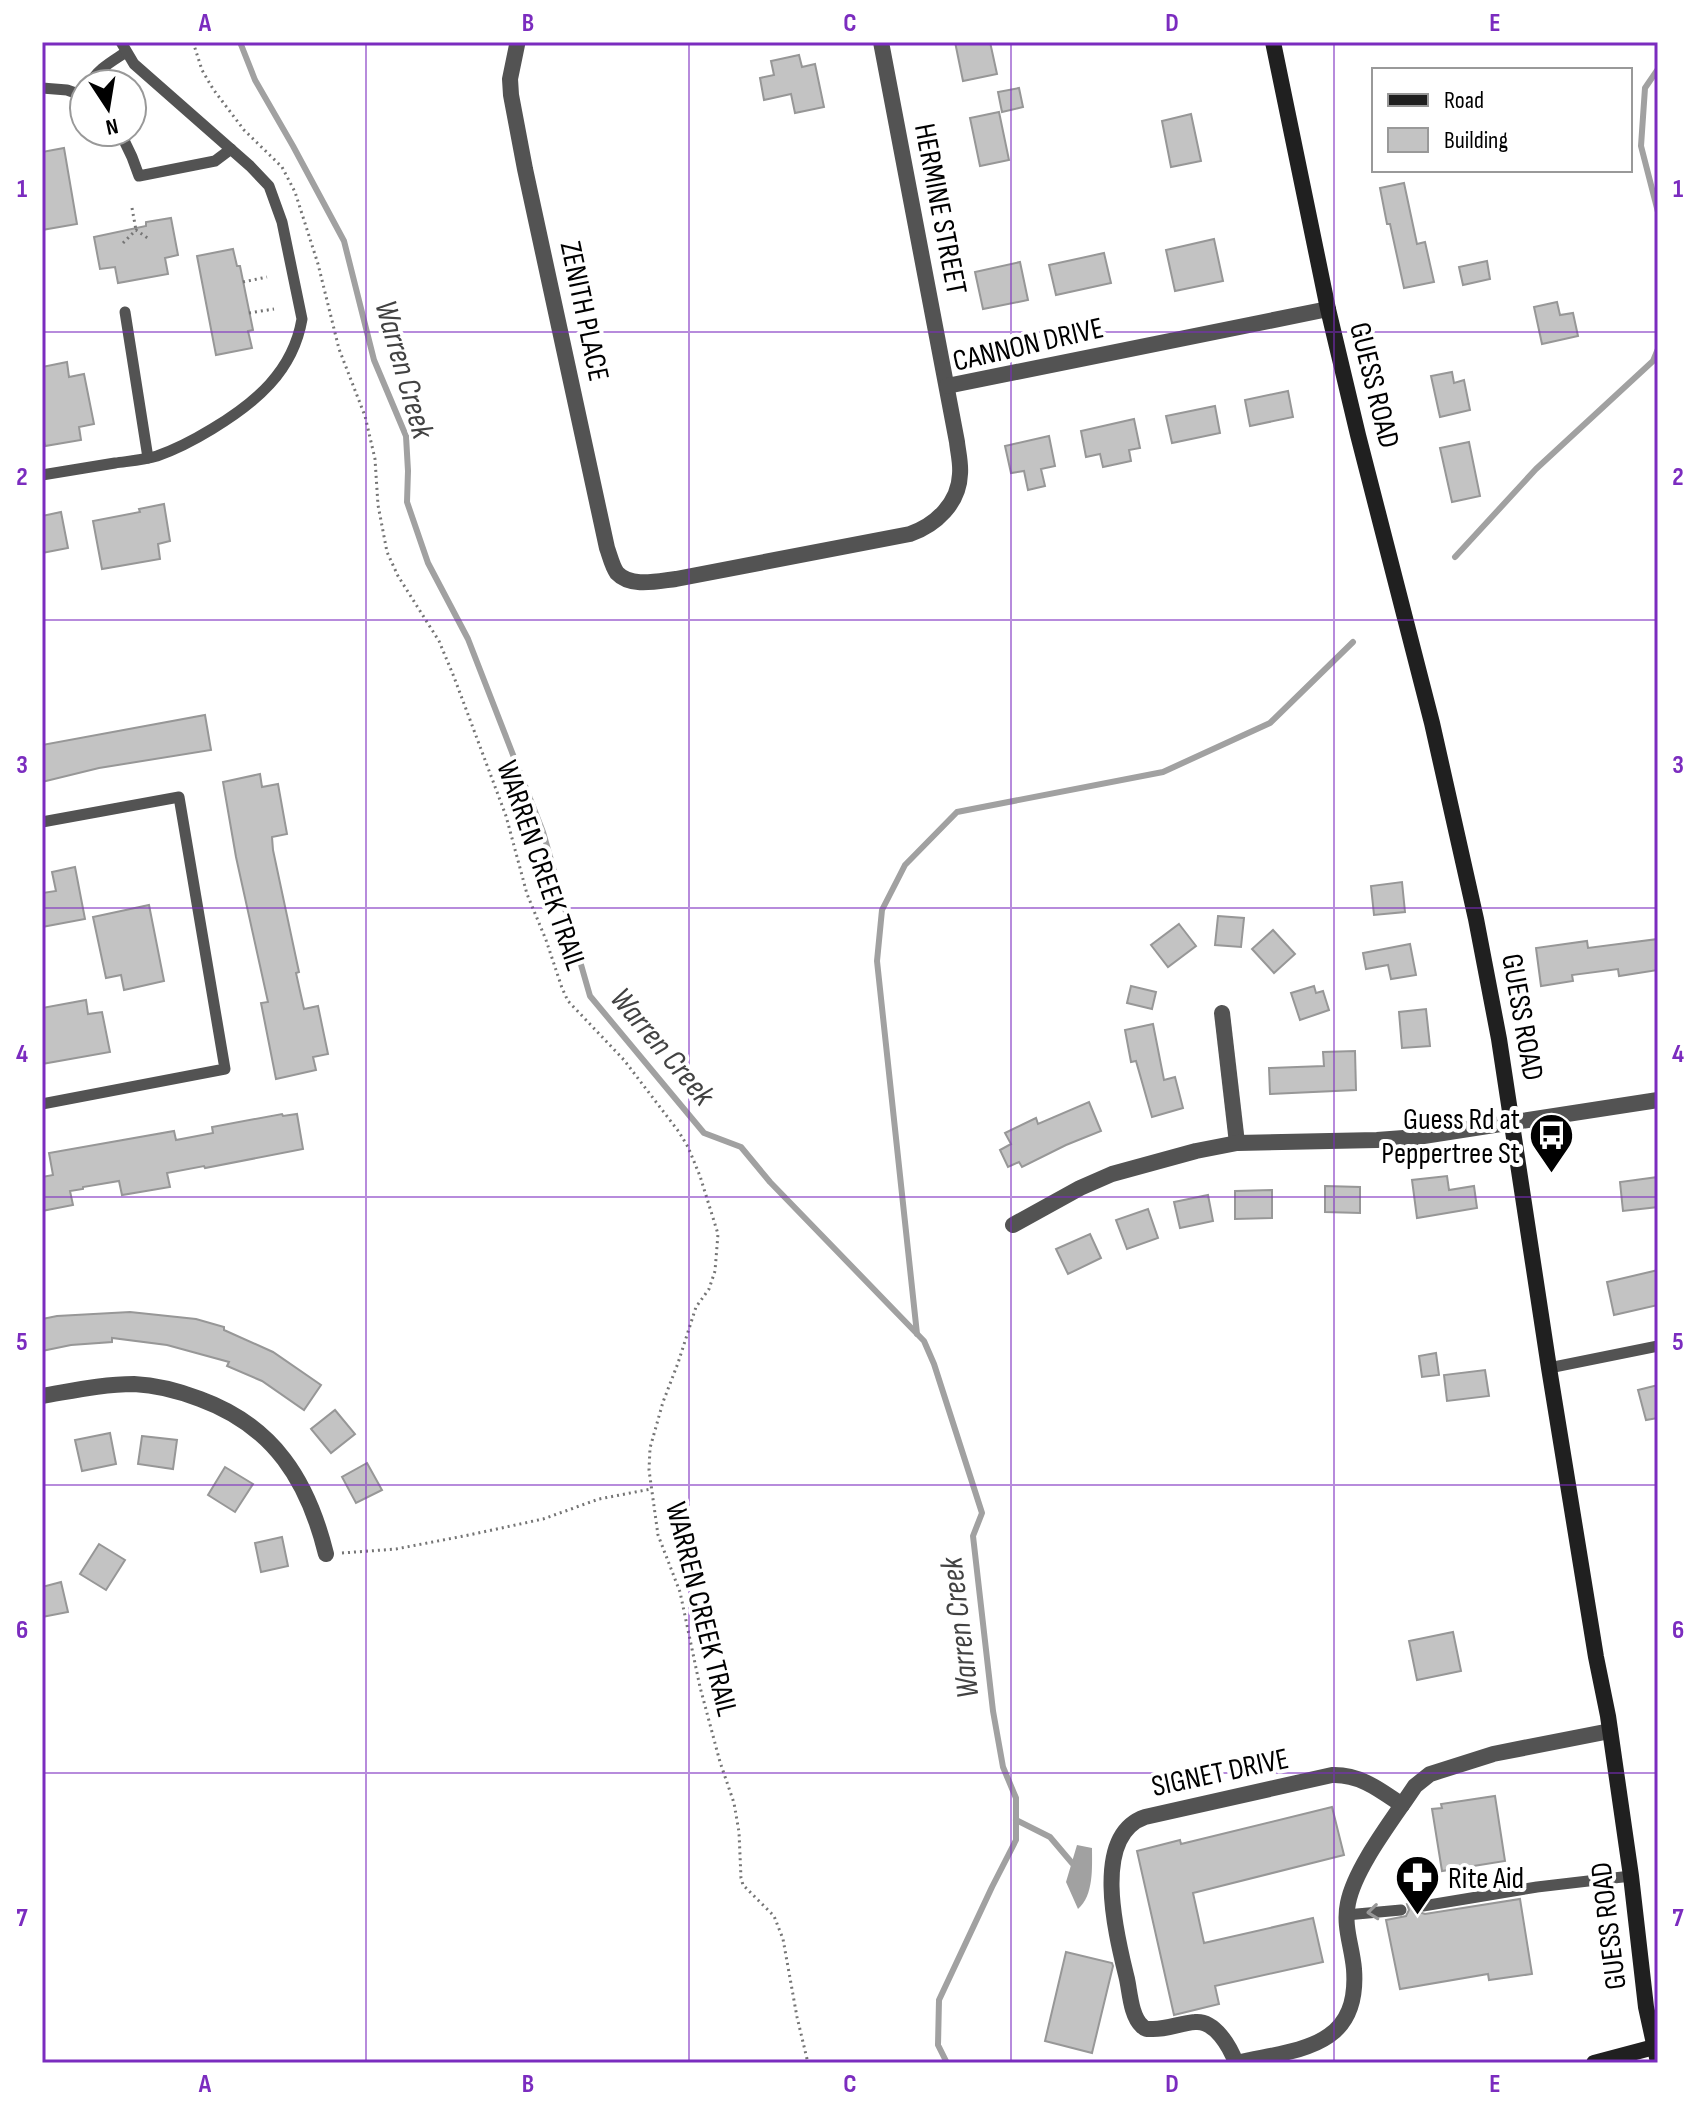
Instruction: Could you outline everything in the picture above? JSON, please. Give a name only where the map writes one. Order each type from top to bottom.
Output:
[{"type":"main road","name":"GUESS ROAD","points":[[1273,42],[1328,309],[1439,753],[1476,919],[1513,1122],[1549,1368],[1610,1731],[1646,2007],[1657,2052]]},
{"type":"main road","points":[[1594,2063],[1657,2052]]},
{"type":"street","name":"HERMINE STREET","points":[[881,42],[947,386]]},
{"type":"street","name":"ZENITH PLACE","points":[[517,45],[512,63],[511,87],[525,169],[607,548],[618,574],[630,580]]},
{"type":"street","name":"CANNON DRIVE","points":[[630,580],[646,583],[676,579],[922,530],[945,511],[954,498],[961,472],[947,386],[1328,309]]},
{"type":"street","points":[[1222,1013],[1237,1143]]},
{"type":"street","points":[[1013,1225],[1112,1174],[1157,1160],[1237,1143],[1417,1137],[1658,1100]]},
{"type":"street","points":[[42,1396],[134,1384],[186,1393],[230,1411],[268,1439],[288,1465],[318,1521],[326,1554]]},
{"type":"street","points":[[1236,2063],[1305,2048],[1341,2027],[1354,1997],[1354,1969],[1345,1921],[1353,1882],[1415,1786],[1430,1774],[1493,1754],[1610,1731]]},
{"type":"street","name":"SIGNET DRIVE","points":[[1236,2063],[1231,2050],[1210,2026],[1195,2022],[1147,2029],[1136,2016],[1122,1961],[1110,1885],[1118,1842],[1123,1832],[1145,1817],[1332,1775],[1353,1776],[1370,1783],[1402,1805]]},
{"type":"lane","points":[[42,475],[148,458],[179,448],[254,400],[288,362],[300,334],[302,319],[282,222],[269,186],[134,64],[123,47],[103,68]]},
{"type":"lane","points":[[42,88],[68,90]]},
{"type":"lane","points":[[128,148],[139,176],[215,161],[231,149]]},
{"type":"lane","points":[[125,312],[148,458]]},
{"type":"lane","points":[[42,822],[179,797],[225,1069],[42,1104]]},
{"type":"lane","points":[[1549,1368],[1658,1346]]},
{"type":"lane","points":[[1423,1906],[1537,1887],[1631,1876]]},
{"type":"lane","points":[[1346,1915],[1401,1910]]},
{"type":"path","name":"WARREN CREEK TRAIL","points":[[193,42],[202,70],[213,89],[244,130],[282,167],[295,192],[318,264],[339,349],[365,416],[375,459],[378,505],[387,552],[398,576],[439,641],[454,677],[506,816],[527,894],[568,1001],[624,1060],[679,1132],[700,1176],[718,1234],[715,1271],[709,1289],[696,1307],[650,1448],[651,1489],[658,1535],[680,1592],[700,1687],[734,1803],[741,1878],[743,1885],[774,1916],[783,1939],[808,2063]]},
{"type":"path","points":[[132,208],[136,230],[149,239]]},
{"type":"path","points":[[123,243],[136,230]]},
{"type":"path","points":[[243,282],[267,277]]},
{"type":"path","points":[[249,313],[274,309]]},
{"type":"path","points":[[326,1554],[396,1549],[440,1541],[543,1519],[599,1499],[651,1489]]},
{"type":"shaded area","points":[[1077,1845],[1092,1848],[1089,1889],[1078,1909],[1066,1882]]},
{"type":"building","points":[[955,42],[990,42],[997,74],[963,81]]},
{"type":"building","points":[[799,55],[802,67],[815,64],[824,107],[795,113],[791,94],[764,100],[760,78],[774,75],[771,61]]},
{"type":"building","points":[[1019,88],[1023,107],[1002,112],[998,92]]},
{"type":"building","points":[[999,112],[1009,160],[980,166],[970,118]]},
{"type":"building","points":[[1191,114],[1201,161],[1171,167],[1162,121]]},
{"type":"building","points":[[64,148],[77,224],[42,230],[42,152]]},
{"type":"building","points":[[1404,183],[1417,244],[1425,242],[1434,282],[1404,288],[1380,188]]},
{"type":"building","points":[[171,218],[178,255],[165,258],[168,274],[118,283],[115,267],[100,269],[94,237]]},
{"type":"building","points":[[1214,239],[1223,281],[1175,291],[1166,250]]},
{"type":"building","points":[[233,249],[237,266],[240,266],[253,330],[248,331],[252,348],[216,355],[197,256]]},
{"type":"building","points":[[1104,253],[1111,283],[1056,295],[1049,265]]},
{"type":"building","points":[[1487,261],[1490,279],[1463,285],[1459,267]]},
{"type":"building","points":[[1020,262],[1028,300],[983,309],[975,272]]},
{"type":"building","points":[[1557,302],[1560,315],[1573,313],[1578,336],[1542,344],[1534,307]]},
{"type":"building","points":[[67,362],[69,377],[84,374],[94,424],[79,427],[81,440],[45,446],[42,432],[42,367]]},
{"type":"building","points":[[1452,372],[1454,383],[1464,380],[1470,410],[1440,417],[1431,376]]},
{"type":"building","points":[[1288,391],[1293,417],[1250,426],[1245,400]]},
{"type":"building","points":[[1215,406],[1220,433],[1172,443],[1166,416]]},
{"type":"building","points":[[1134,419],[1140,448],[1129,450],[1131,461],[1103,467],[1100,454],[1086,457],[1081,431]]},
{"type":"building","points":[[1049,436],[1055,466],[1041,469],[1045,486],[1028,490],[1024,471],[1011,473],[1005,446]]},
{"type":"building","points":[[1469,442],[1480,496],[1452,502],[1440,448]]},
{"type":"building","points":[[164,504],[170,541],[158,544],[160,559],[102,569],[93,521]]},
{"type":"building","points":[[61,512],[68,548],[42,553],[42,516]]},
{"type":"building","points":[[205,715],[211,750],[99,768],[42,782],[42,745]]},
{"type":"building","points":[[260,774],[262,787],[278,784],[287,834],[272,837],[273,850],[304,1009],[318,1006],[328,1054],[313,1057],[316,1070],[276,1079],[261,1003],[268,1002],[223,782]]},
{"type":"building","points":[[75,867],[85,919],[42,927],[42,893],[56,891],[52,872]]},
{"type":"building","points":[[1402,882],[1405,912],[1374,915],[1371,886]]},
{"type":"building","points":[[149,905],[164,981],[124,990],[121,975],[106,978],[93,917]]},
{"type":"building","points":[[1218,916],[1244,918],[1241,947],[1215,945]]},
{"type":"building","points":[[1179,924],[1196,946],[1168,967],[1151,945]]},
{"type":"building","points":[[1273,930],[1295,954],[1274,973],[1252,949]]},
{"type":"building","points":[[1658,939],[1658,970],[1619,976],[1618,969],[1572,975],[1573,981],[1541,986],[1536,948],[1587,941],[1588,948]]},
{"type":"building","points":[[1410,944],[1416,975],[1391,979],[1388,965],[1366,969],[1363,953]]},
{"type":"building","points":[[1131,986],[1156,992],[1152,1009],[1127,1003]]},
{"type":"building","points":[[1314,986],[1316,993],[1323,991],[1329,1010],[1300,1020],[1291,993]]},
{"type":"building","points":[[86,1000],[88,1014],[102,1012],[110,1052],[42,1064],[42,1008]]},
{"type":"building","points":[[1426,1009],[1430,1046],[1402,1048],[1399,1012]]},
{"type":"building","points":[[1153,1024],[1164,1080],[1175,1077],[1183,1108],[1152,1117],[1136,1061],[1131,1062],[1125,1030]]},
{"type":"building","points":[[1355,1051],[1356,1090],[1270,1094],[1269,1068],[1324,1066],[1323,1052]]},
{"type":"building","points":[[1089,1102],[1101,1131],[1022,1167],[1019,1162],[1008,1167],[1000,1150],[1011,1144],[1005,1133],[1036,1118],[1038,1124]]},
{"type":"building","points":[[297,1114],[303,1149],[167,1173],[170,1187],[122,1195],[119,1181],[83,1187],[70,1191],[73,1205],[42,1211],[42,1177],[53,1175],[49,1153],[174,1131],[176,1140],[213,1133],[212,1127]]},
{"type":"building","points":[[1447,1176],[1449,1190],[1474,1186],[1477,1208],[1417,1218],[1412,1180]]},
{"type":"building","points":[[1658,1177],[1658,1207],[1623,1211],[1620,1182]]},
{"type":"building","points":[[1325,1186],[1360,1187],[1360,1213],[1325,1212]]},
{"type":"building","points":[[1272,1190],[1272,1218],[1235,1219],[1235,1191]]},
{"type":"building","points":[[1208,1195],[1213,1221],[1180,1228],[1174,1202]]},
{"type":"building","points":[[1148,1209],[1158,1238],[1127,1249],[1116,1220]]},
{"type":"building","points":[[1090,1234],[1101,1258],[1068,1274],[1056,1249]]},
{"type":"building","points":[[1658,1270],[1658,1305],[1614,1315],[1607,1282]]},
{"type":"building","points":[[130,1312],[196,1319],[224,1327],[224,1330],[273,1352],[321,1385],[304,1410],[262,1381],[227,1366],[229,1362],[167,1345],[112,1338],[112,1342],[42,1351],[42,1319]]},
{"type":"building","points":[[1436,1353],[1439,1375],[1422,1377],[1419,1356]]},
{"type":"building","points":[[1485,1370],[1489,1396],[1447,1401],[1444,1375]]},
{"type":"building","points":[[1658,1385],[1658,1418],[1646,1420],[1638,1390]]},
{"type":"building","points":[[335,1410],[355,1434],[331,1453],[311,1429]]},
{"type":"building","points":[[110,1433],[116,1464],[82,1471],[75,1440]]},
{"type":"building","points":[[142,1436],[177,1440],[173,1469],[138,1464]]},
{"type":"building","points":[[367,1463],[382,1490],[356,1503],[342,1477]]},
{"type":"building","points":[[225,1467],[253,1484],[235,1512],[208,1495]]},
{"type":"building","points":[[282,1537],[288,1566],[261,1572],[255,1543]]},
{"type":"building","points":[[99,1544],[125,1560],[106,1590],[80,1574]]},
{"type":"building","points":[[61,1582],[68,1612],[42,1617],[42,1587]]},
{"type":"building","points":[[1453,1632],[1461,1671],[1417,1680],[1409,1641]]},
{"type":"building","points":[[1495,1796],[1505,1861],[1442,1871],[1432,1809],[1442,1808],[1441,1804]]},
{"type":"building","points":[[1332,1807],[1344,1855],[1193,1893],[1204,1943],[1313,1918],[1323,1962],[1215,1986],[1219,2004],[1174,2015],[1137,1851],[1180,1840],[1181,1844]]},
{"type":"building","name":"Rite Aid","points":[[1520,1899],[1532,1974],[1489,1980],[1488,1974],[1400,1989],[1386,1920],[1406,1916],[1409,1910],[1407,1904],[1415,1903],[1416,1911],[1425,1914]]},
{"type":"building","points":[[1066,1952],[1112,1963],[1113,1966],[1092,2053],[1045,2041]]},
{"type":"waterway","name":"Warren Creek","points":[[240,42],[255,80],[344,241],[374,360],[406,436],[407,502],[428,563],[468,639],[543,832],[590,996],[704,1133],[741,1147],[770,1182],[924,1341],[934,1364],[982,1513],[973,1536],[993,1711],[1003,1767],[1016,1798],[1016,1840],[939,2000],[938,2045],[947,2063]]},
{"type":"waterway","points":[[1658,69],[1645,88],[1641,146],[1658,212]]},
{"type":"waterway","points":[[1455,557],[1536,469],[1653,361],[1658,349]]},
{"type":"waterway","points":[[917,1334],[877,961],[882,910],[905,865],[957,812],[1163,772],[1270,723],[1353,642]]},
{"type":"waterway","points":[[1016,1820],[1050,1837],[1072,1863]]},
{"type":"place","name":"Guess Rd at Peppertree St","points":[[1551,1175]]},
{"type":"place","name":"Rite Aid","points":[[1417,1917]]}]
